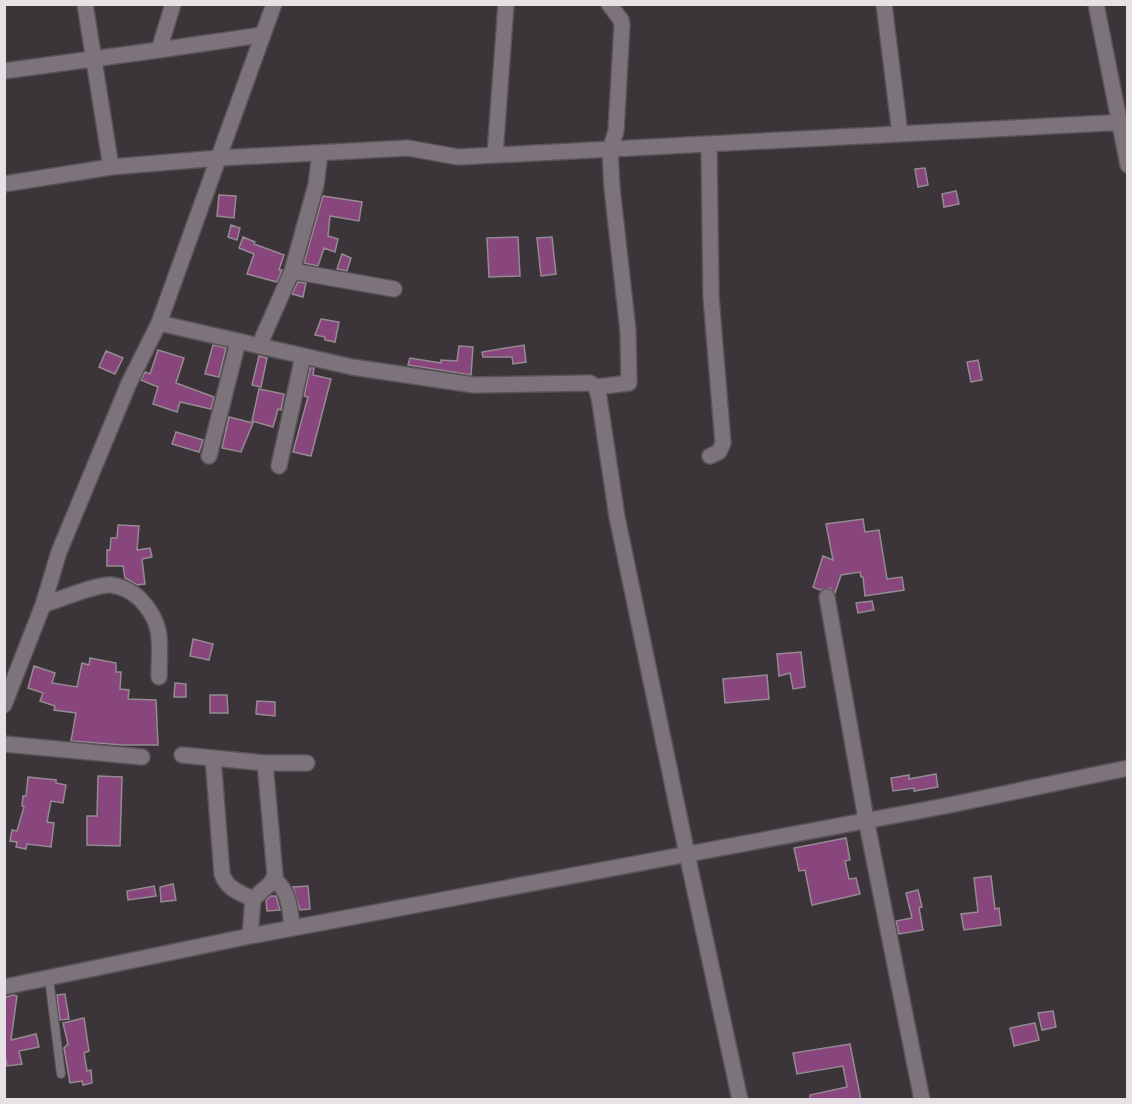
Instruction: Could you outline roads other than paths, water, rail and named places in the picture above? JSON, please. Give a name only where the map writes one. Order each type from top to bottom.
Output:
[{"type":"street","points":[[85,4],[111,167]]},
{"type":"street","points":[[159,50],[173,4]]},
{"type":"street","points":[[4,705],[43,605],[59,552],[79,502],[129,383],[159,323],[274,4]]},
{"type":"street","points":[[495,155],[506,4]]},
{"type":"street","points":[[596,387],[629,383],[628,331],[610,150],[616,130],[622,25],[609,4]]},
{"type":"street","points":[[884,4],[900,134]]},
{"type":"street","points":[[1096,4],[1123,122],[1128,165]]},
{"type":"street","points":[[4,71],[261,35]]},
{"type":"street","points":[[4,184],[111,167],[219,158],[408,148],[458,157],[1123,122]]},
{"type":"street","points":[[708,145],[711,297],[723,442],[719,452],[710,456]]},
{"type":"street","points":[[259,346],[292,271],[316,185],[320,153]]},
{"type":"street","points":[[292,271],[394,289]]},
{"type":"street","points":[[159,323],[352,367],[474,385],[590,383],[596,387],[617,517],[740,1100]]},
{"type":"street","points":[[209,456],[238,342]]},
{"type":"street","points":[[279,465],[303,356]]},
{"type":"street","points":[[43,605],[110,585],[125,589],[137,596],[156,620],[159,632],[159,677]]},
{"type":"street","points":[[827,597],[866,819],[922,1100]]},
{"type":"street","points":[[4,744],[142,757]]},
{"type":"street","points":[[182,755],[265,763],[307,763]]},
{"type":"street","points":[[213,758],[222,874],[224,881],[232,888],[253,899]]},
{"type":"street","points":[[265,763],[274,879],[282,885],[289,900],[292,928]]},
{"type":"street","points":[[4,987],[250,936],[945,806],[1128,768]]},
{"type":"street","points":[[250,936],[253,899],[274,879]]},
{"type":"lane","points":[[50,978],[61,1074]]}]
